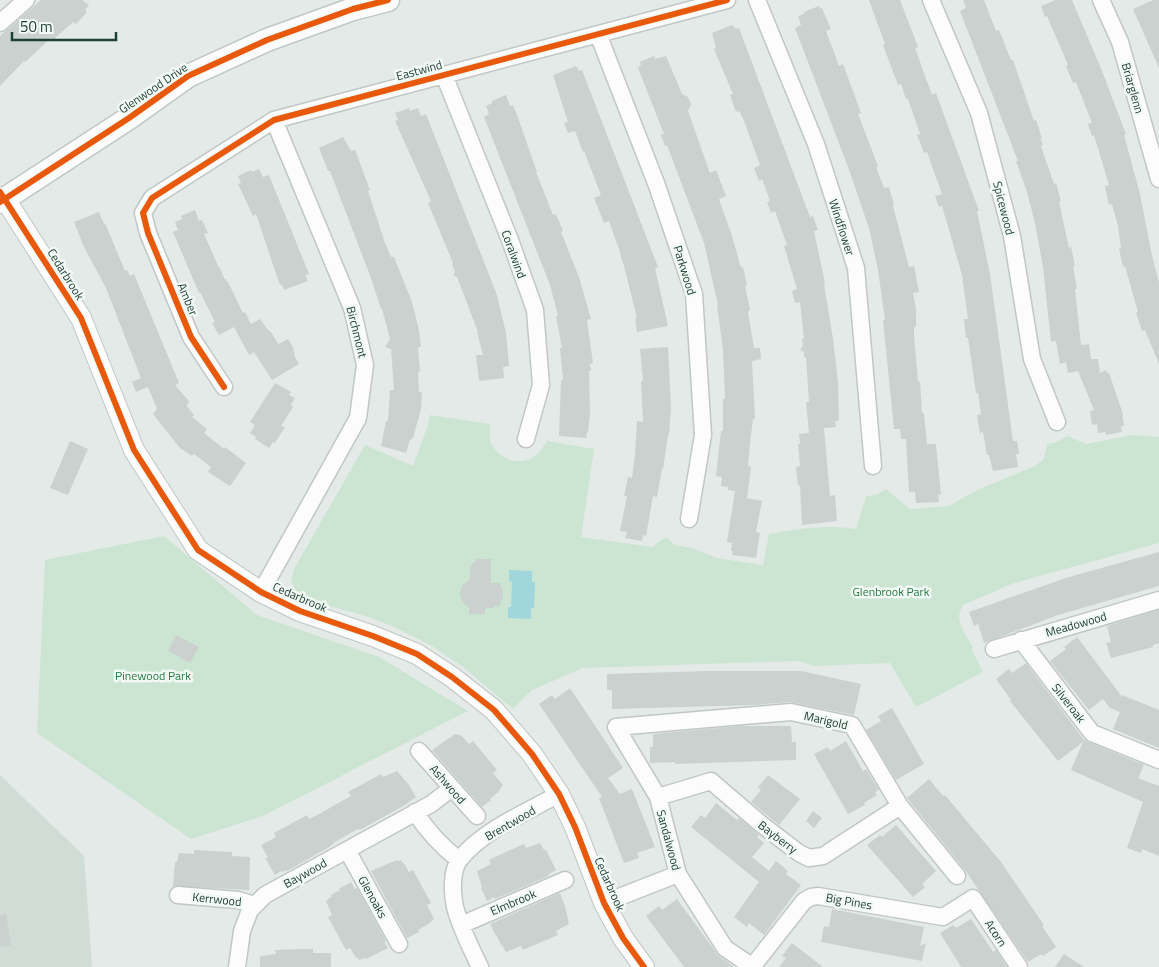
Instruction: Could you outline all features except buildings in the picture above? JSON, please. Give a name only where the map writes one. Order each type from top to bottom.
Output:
[{"type":"main road","name":"Glenwood Drive","points":[[2,198],[129,118],[188,76],[267,40],[353,9],[388,0]]},
{"type":"street","points":[[1,19],[26,0]]},
{"type":"street","name":"Eastwind","points":[[143,214],[152,198],[274,120],[727,0]]},
{"type":"street","name":"Windflower","points":[[757,0],[816,144],[856,268],[873,466]]},
{"type":"street","name":"Spicewood","points":[[931,0],[979,113],[1012,236],[1032,359],[1057,422]]},
{"type":"street","name":"Briarglenn","points":[[1101,0],[1120,42],[1159,179]]},
{"type":"street","name":"Parkwood","points":[[598,34],[656,183],[694,294],[703,435],[689,519]]},
{"type":"street","name":"Coralwind","points":[[444,75],[510,240],[535,310],[541,385],[526,439]]},
{"type":"street","name":"Birchmont","points":[[261,592],[358,418],[366,365],[352,308],[274,120]]},
{"type":"street","name":"Cedarbrook","points":[[2,198],[80,318],[134,450],[198,550],[261,592],[300,611],[414,652],[476,694],[508,724],[532,754],[559,794],[575,827],[604,903],[623,938],[644,967]]},
{"type":"street","name":"Amber","points":[[143,214],[148,232],[192,338],[224,387]]},
{"type":"street","name":"Meadowood","points":[[994,649],[1159,600]]},
{"type":"street","name":"Silveroak","points":[[1021,640],[1092,733],[1159,760]]},
{"type":"street","name":"Marigold","points":[[616,727],[791,712],[852,725],[900,806],[956,876]]},
{"type":"street","name":"Sandalwood","points":[[616,727],[658,797],[678,874],[725,948],[752,967]]},
{"type":"street","name":"Ashwood","points":[[419,751],[476,816]]},
{"type":"street","name":"Bayberry","points":[[658,797],[712,781],[760,824],[799,853],[809,858],[823,856],[900,806]]},
{"type":"street","name":"Baywood","points":[[237,967],[242,931],[250,910],[265,895],[431,804],[452,788]]},
{"type":"street","name":"Brentwood","points":[[459,860],[486,835],[559,794]]},
{"type":"street","points":[[415,812],[423,825],[443,848],[459,860],[454,875],[453,892],[455,907],[480,967]]},
{"type":"street","name":"Glenoaks","points":[[347,850],[399,944]]},
{"type":"street","points":[[604,903],[678,874]]},
{"type":"street","name":"Elmbrook","points":[[461,925],[565,880]]},
{"type":"street","name":"Kerrwood","points":[[178,896],[238,900],[255,905]]},
{"type":"street","name":"Big Pines","points":[[752,967],[804,901],[811,897],[818,896],[944,917],[973,898]]},
{"type":"street","name":"Acorn","points":[[973,898],[1019,967]]},
{"type":"shaded area","points":[[0,775],[84,856],[92,967],[0,967]]},
{"type":"green space","name":"Glenbrook Park","points":[[430,415],[490,424],[490,440],[492,445],[500,454],[510,460],[528,460],[539,452],[547,441],[594,449],[581,537],[652,547],[666,537],[675,545],[692,548],[717,558],[763,565],[769,534],[823,527],[856,529],[866,496],[876,495],[886,489],[910,509],[949,506],[977,490],[1035,466],[1044,459],[1047,444],[1057,442],[1068,436],[1086,444],[1133,435],[1159,437],[1159,543],[1014,583],[963,605],[959,617],[961,627],[973,648],[972,650],[983,672],[916,707],[890,663],[814,666],[798,661],[583,668],[532,690],[513,709],[462,666],[430,645],[394,627],[366,616],[322,604],[298,593],[291,582],[294,569],[365,445],[413,466]]},
{"type":"green space","name":"Pinewood Park","points":[[164,536],[257,615],[379,657],[468,711],[263,816],[191,839],[37,733],[45,560]]},
{"type":"water","points":[[509,570],[532,571],[532,582],[535,582],[534,608],[531,608],[531,619],[508,618],[508,607],[511,607],[512,582],[509,581]]},
{"type":"cycle path","points":[[0,202],[129,118],[188,76],[267,40],[353,9],[388,0]]},
{"type":"cycle path","points":[[224,387],[191,337],[148,233],[143,213],[152,198],[274,120],[727,0]]},
{"type":"cycle path","points":[[0,192],[81,318],[134,450],[198,550],[261,592],[300,611],[373,636],[417,654],[452,677],[494,710],[532,754],[559,794],[575,827],[604,903],[623,938],[644,967]]}]
